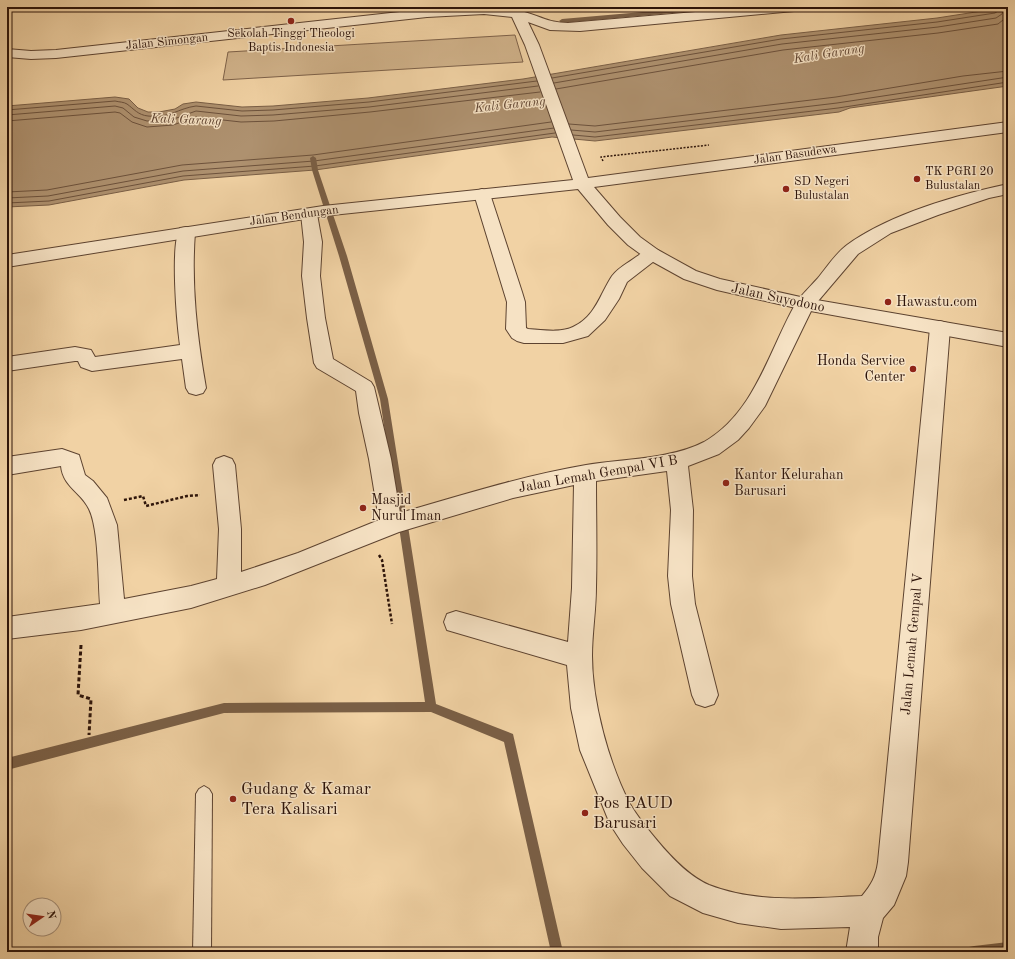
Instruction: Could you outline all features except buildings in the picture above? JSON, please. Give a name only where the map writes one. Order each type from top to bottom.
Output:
[{"type":"street","name":"Jalan Simongan","points":[[7,53],[31,55],[56,54],[423,10],[520,11],[545,24],[560,27],[580,27],[794,7]]},
{"type":"street","name":"Jalan Suyodono","points":[[520,11],[582,184],[614,221],[634,241],[652,254],[690,275],[717,284],[805,304],[1008,340]]},
{"type":"street","name":"Jalan Basudewa","points":[[582,184],[1008,127]]},
{"type":"street","name":"Jalan Bendungan","points":[[7,261],[186,232],[344,209],[582,184]]},
{"type":"street","name":"Jalan Lemah Gempal VI B","points":[[7,628],[81,619],[191,597],[306,560],[420,515],[513,489],[585,474],[677,461],[711,448],[724,440],[742,422],[754,406],[805,304],[852,250],[885,229],[932,211],[985,194],[1008,189]]},
{"type":"street","points":[[482,194],[516,302],[516,329],[524,336],[567,336],[582,332],[602,312],[621,278],[652,254]]},
{"type":"street","points":[[316,213],[311,276],[316,318],[324,363],[364,387],[367,395],[368,412],[380,460],[387,527]]},
{"type":"street","points":[[186,232],[184,282],[190,351],[196,388]]},
{"type":"street","name":"Jalan Lemah Gempal V","points":[[865,933],[891,876],[893,862],[940,328]]},
{"type":"street","points":[[7,364],[76,354],[84,355],[88,362],[92,364],[190,351]]},
{"type":"street","points":[[7,466],[62,456],[71,461],[72,470],[77,481],[85,487],[99,504],[106,525],[113,613]]},
{"type":"street","points":[[677,461],[682,510],[680,576],[683,604],[705,695]]},
{"type":"street","points":[[224,465],[230,529],[229,586]]},
{"type":"street","points":[[585,474],[584,588],[579,657],[584,708],[594,750],[620,814],[633,834],[652,858],[681,885],[703,898],[746,909],[781,914],[865,933]]},
{"type":"street","points":[[456,622],[579,657]]},
{"type":"lane","points":[[202,952],[204,794]]},
{"type":"path","points":[[99,504],[143,496],[146,506],[187,496],[202,495]]},
{"type":"path","points":[[387,527],[376,551],[382,560],[392,624]]},
{"type":"path","points":[[81,619],[78,695],[91,699],[89,735]]},
{"type":"shaded area","points":[[515,35],[523,62],[223,80],[228,52]]},
{"type":"water","name":"Kali Garang","points":[[1008,7],[1008,86],[850,108],[839,112],[595,141],[552,137],[315,170],[184,180],[49,205],[7,207],[7,106],[115,97],[129,99],[138,108],[148,112],[159,112],[175,109],[183,104],[196,102],[242,107],[273,106],[368,98],[523,79],[781,35],[937,18]]},
{"type":"waterway","points":[[562,21],[717,7]]},
{"type":"waterway","points":[[313,158],[315,170],[343,256],[384,399],[431,707]]},
{"type":"waterway","points":[[7,764],[224,708],[431,707]]},
{"type":"waterway","points":[[431,707],[509,738],[557,952]]},
{"type":"waterway","points":[[974,952],[1008,948]]},
{"type":"place","name":"Sekolah Tinggi Theologi Baptis Indonesia","points":[[291,21]]},
{"type":"place","name":"TK PGRI 20 Bulustalan","points":[[917,179]]},
{"type":"place","name":"SD Negeri Bulustalan","points":[[786,189]]},
{"type":"place","name":"Hawastu.com","points":[[888,302]]},
{"type":"place","name":"Honda Service Center","points":[[913,369]]},
{"type":"place","name":"Kantor Kelurahan Barusari","points":[[726,483]]},
{"type":"place","name":"Masjid Nurul Iman","points":[[363,508]]},
{"type":"place","name":"Gudang & Kamar Tera Kalisari","points":[[233,799]]},
{"type":"place","name":"Pos PAUD Barusari","points":[[585,813]]}]
